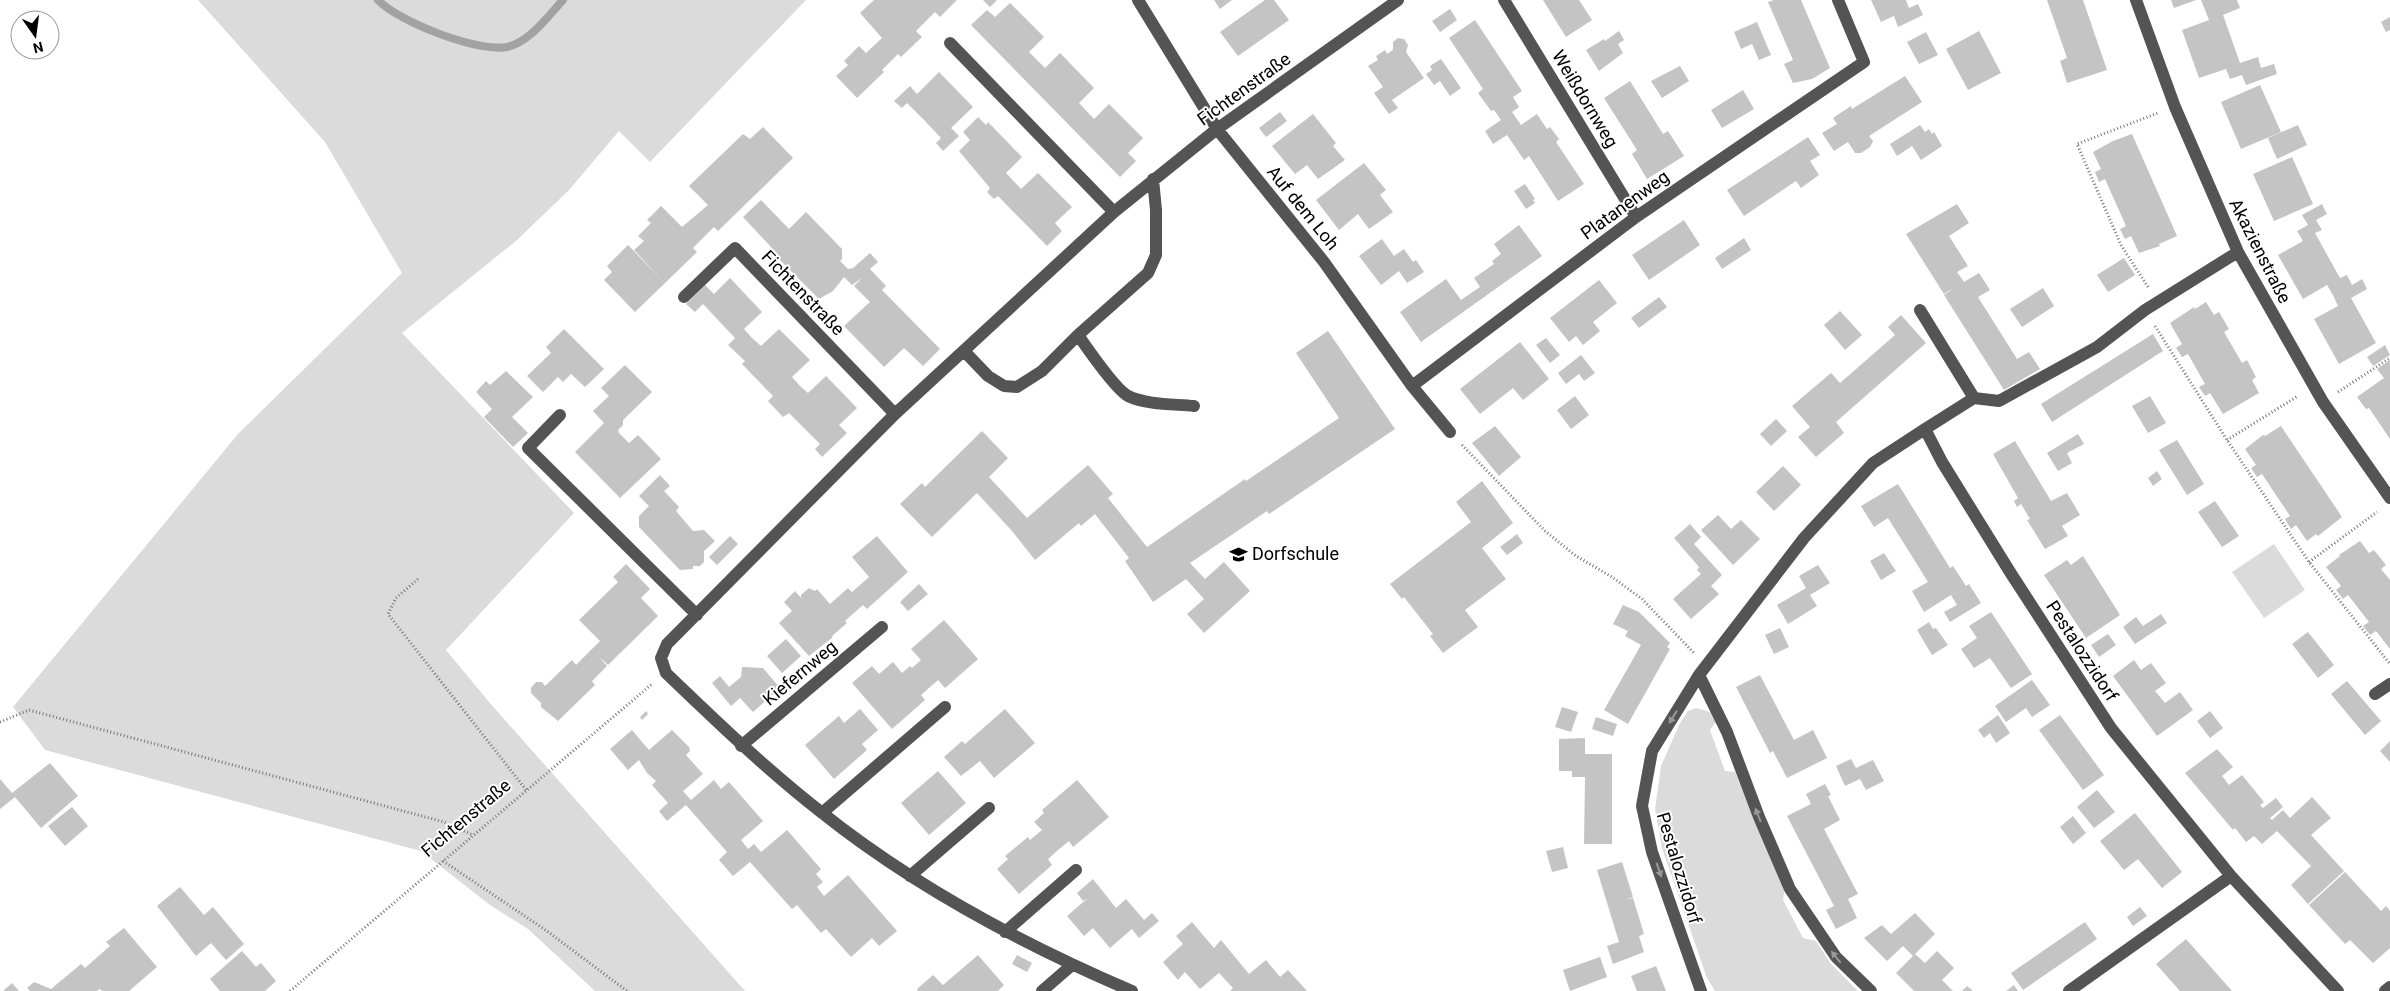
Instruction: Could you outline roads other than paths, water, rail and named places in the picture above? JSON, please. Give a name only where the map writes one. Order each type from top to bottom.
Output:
[{"type":"street","name":"Auf dem Loh","points":[[1138,0],[1217,129],[1324,262],[1412,386],[1450,432]]},
{"type":"street","name":"Fichtenstraße","points":[[741,746],[666,672],[661,658],[667,644],[895,414],[1114,212],[1217,129],[1398,0]]},
{"type":"street","name":"Weißdornweg","points":[[1504,0],[1636,217]]},
{"type":"street","name":"Platanenweg","points":[[1412,386],[1636,217],[1864,62],[1838,0]]},
{"type":"street","name":"Akazienstraße","points":[[2136,0],[2175,107],[2238,252],[2313,387],[2386,503]]},
{"type":"street","points":[[950,44],[1114,212]]},
{"type":"street","points":[[964,351],[988,376],[1004,386],[1017,387],[1042,371],[1078,335],[1148,273],[1156,255],[1154,179]]},
{"type":"street","name":"Fichtenstraße","points":[[684,297],[735,248],[895,414]]},
{"type":"street","points":[[1920,310],[1974,398],[1999,401],[2097,347],[2145,310],[2238,252]]},
{"type":"street","points":[[1078,335],[1096,362],[1127,396],[1150,402],[1194,406]]},
{"type":"street","name":"Pestalozzidorf","points":[[1701,991],[1652,852],[1642,806],[1652,751],[1703,671],[1804,538],[1873,463],[1974,398]]},
{"type":"street","points":[[560,414],[528,448],[697,614]]},
{"type":"street","name":"Pestalozzidorf","points":[[1926,429],[1942,462],[2010,572],[2111,728],[2230,876],[2338,991]]},
{"type":"street","name":"Kiefernweg","points":[[741,746],[882,627]]},
{"type":"street","points":[[1703,671],[1759,817],[1790,889],[1836,958],[1871,991]]},
{"type":"street","points":[[2375,694],[2390,684]]},
{"type":"street","points":[[822,813],[945,706]]},
{"type":"street","points":[[741,746],[822,813],[910,876],[1005,932],[1072,965],[1132,991]]},
{"type":"street","points":[[910,876],[989,808]]},
{"type":"street","points":[[1005,932],[1076,870]]},
{"type":"street","points":[[2069,991],[2230,876]]},
{"type":"street","points":[[1042,991],[1072,965]]},
{"type":"street","points":[[2385,991],[2390,987]]},
{"type":"waterway","points":[[378,0],[388,9],[439,34],[477,45],[493,47],[507,47],[523,40],[538,28],[563,0]]},
{"type":"place","name":"Dorfschule","points":[[1238,554]]}]
